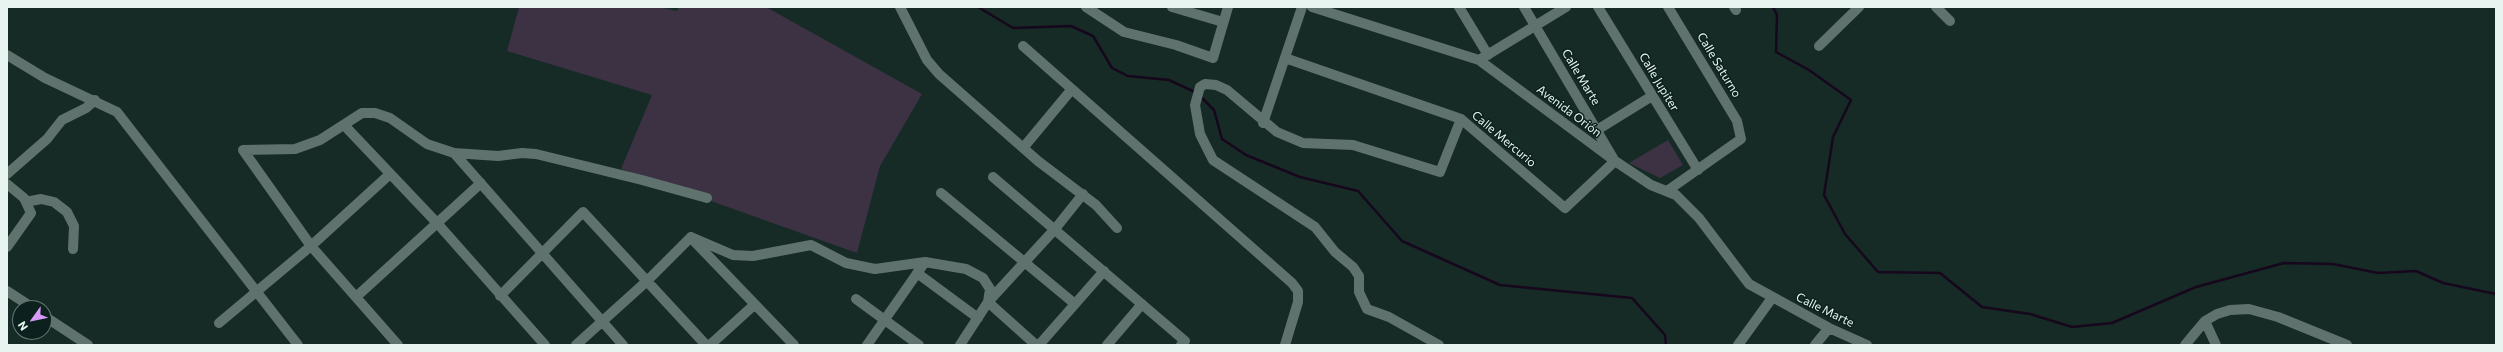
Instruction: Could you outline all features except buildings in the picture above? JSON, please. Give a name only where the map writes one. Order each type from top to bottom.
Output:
[{"type":"street","points":[[900,7],[920,48],[931,65],[959,93],[1024,148],[1083,194],[1117,228]]},
{"type":"street","points":[[1086,7],[1124,32],[1176,45],[1213,58],[1228,7]]},
{"type":"street","points":[[1172,7],[1223,22]]},
{"type":"street","points":[[1263,123],[1302,7]]},
{"type":"street","name":"Avenida Orión","points":[[1312,7],[1484,58],[1615,161],[1651,186],[1676,195],[1699,218],[1748,284],[1772,298]]},
{"type":"street","points":[[1459,7],[1484,58],[1566,7]]},
{"type":"street","name":"Calle Marte","points":[[1524,7],[1615,161]]},
{"type":"street","name":"Calle Jupiter","points":[[1598,7],[1698,170]]},
{"type":"street","name":"Calle Saturno","points":[[1668,7],[1738,121],[1741,139],[1698,170]]},
{"type":"street","points":[[1819,46],[1859,7]]},
{"type":"street","points":[[1936,7],[1950,21]]},
{"type":"street","points":[[1023,46],[1292,283],[1298,291],[1298,302],[1285,345]]},
{"type":"street","points":[[7,55],[45,78],[95,100],[117,112],[298,345]]},
{"type":"street","name":"Calle Mercurio","points":[[1285,58],[1461,119],[1565,208],[1615,161]]},
{"type":"street","points":[[1439,345],[1389,317],[1367,309],[1359,292],[1360,276],[1353,267],[1335,252],[1315,227],[1213,160],[1200,134],[1195,105],[1197,93],[1205,84],[1216,85],[1231,94],[1263,123],[1277,132],[1303,143],[1353,144],[1440,172],[1461,119]]},
{"type":"street","points":[[1024,148],[1072,89]]},
{"type":"street","points":[[1597,130],[1652,96]]},
{"type":"street","points":[[7,174],[47,139],[62,120],[86,108],[95,100]]},
{"type":"street","points":[[398,345],[311,246],[243,150],[295,149],[320,140],[362,113],[375,114],[390,118],[427,144],[454,153],[498,156],[522,153],[536,154],[642,180],[707,198]]},
{"type":"street","points":[[344,125],[437,223],[544,345]]},
{"type":"street","points":[[454,153],[623,345]]},
{"type":"street","points":[[1667,191],[1698,170]]},
{"type":"street","points":[[219,323],[311,246],[390,174]]},
{"type":"street","points":[[993,177],[1185,341],[1181,345]]},
{"type":"street","points":[[356,296],[481,183]]},
{"type":"street","points":[[7,184],[26,202],[31,213],[7,247]]},
{"type":"street","points":[[941,193],[1075,304]]},
{"type":"street","points":[[960,345],[988,302],[1024,261],[1055,229],[1083,194]]},
{"type":"street","points":[[26,202],[41,199],[54,202],[67,212],[74,226],[72,249]]},
{"type":"street","points":[[500,296],[584,212],[706,345]]},
{"type":"street","points":[[691,237],[733,255],[753,256],[811,245],[846,263],[875,269],[926,262],[966,269],[983,278],[990,289],[988,302]]},
{"type":"street","points":[[576,345],[647,281],[691,237]]},
{"type":"street","points":[[691,237],[754,305],[794,345]]},
{"type":"street","points":[[867,345],[926,262]]},
{"type":"street","points":[[988,302],[1037,345],[1104,271]]},
{"type":"street","points":[[917,273],[978,318]]},
{"type":"street","points":[[7,291],[21,300]]},
{"type":"street","points":[[1738,345],[1772,298]]},
{"type":"street","name":"Calle Marte","points":[[1772,298],[1829,328],[1867,345]]},
{"type":"street","points":[[856,299],[919,345]]},
{"type":"street","points":[[1107,345],[1142,304]]},
{"type":"street","points":[[710,345],[754,305]]},
{"type":"street","points":[[2185,345],[2205,321],[2230,310],[2249,309],[2278,317],[2347,345]]},
{"type":"street","points":[[52,321],[88,345]]},
{"type":"street","points":[[2205,321],[2216,345]]},
{"type":"street","points":[[1815,345],[1829,328]]},
{"type":"shaded area","points":[[519,7],[659,7],[677,11],[679,7],[766,7],[922,94],[880,166],[857,253],[621,169],[652,95],[507,51]]},
{"type":"shaded area","points":[[1668,140],[1683,165],[1660,178],[1629,163]]},
{"type":"waterway","points":[[978,7],[1013,28],[1071,26],[1093,36],[1112,68],[1128,76],[1169,80],[1197,93]]},
{"type":"waterway","points":[[1773,7],[1777,15],[1776,52],[1809,70],[1851,100],[1833,137],[1824,195],[1845,234],[1878,272],[1940,273],[1982,307],[2030,314],[2072,327],[2112,323],[2196,287],[2284,263],[2333,264],[2378,273],[2416,271],[2443,283],[2496,294]]},
{"type":"waterway","points":[[1200,96],[1214,110],[1222,139],[1246,155],[1300,177],[1358,191],[1402,241],[1500,285],[1632,298],[1665,335],[1666,345]]}]
